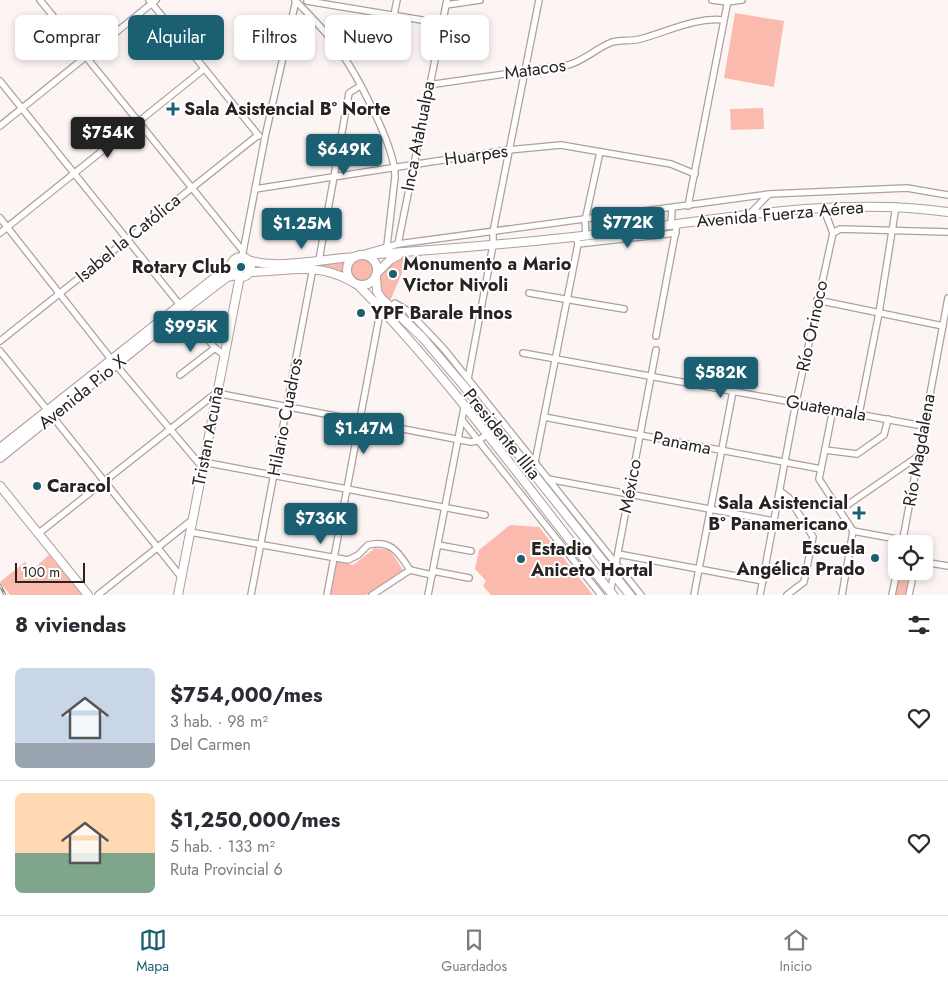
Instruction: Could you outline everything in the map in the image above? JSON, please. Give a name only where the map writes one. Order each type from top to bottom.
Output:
[{"type":"main road","name":"Avenida Fuerza Aérea","points":[[244,256],[263,263],[577,240],[586,236],[674,224],[823,207],[896,206],[948,212]]},
{"type":"main road","points":[[249,272],[250,266],[244,256],[236,259],[232,264],[231,269],[238,276],[249,272],[313,268],[337,273],[355,283],[371,283],[390,260],[403,253]]},
{"type":"main road","points":[[355,283],[347,268],[359,256],[374,260],[377,274]]},
{"type":"main road","name":"Avenida Pio X","points":[[0,458],[50,413],[232,264]]},
{"type":"main road","name":"Presidente Illia","points":[[377,274],[377,292],[386,309],[486,436],[549,521],[611,594]]},
{"type":"main road","name":"Avenida Pio X","points":[[181,307],[227,277],[238,276]]},
{"type":"main road","name":"Tristan Acuña","points":[[178,595],[238,276]]},
{"type":"main road","name":"Presidente Illia","points":[[355,283],[422,337],[499,424],[630,595]]},
{"type":"main road","name":"Avenida Pio X","points":[[0,448],[50,413]]},
{"type":"main road","points":[[0,486],[88,595]]},
{"type":"street","points":[[40,0],[52,15]]},
{"type":"street","points":[[296,0],[336,45],[360,86],[387,143],[395,168],[387,246]]},
{"type":"street","points":[[244,256],[265,137],[296,0]]},
{"type":"street","points":[[348,8],[350,0]]},
{"type":"street","points":[[307,1],[394,15],[397,0]]},
{"type":"street","points":[[446,2],[480,0]]},
{"type":"street","points":[[468,379],[493,245],[493,232],[508,150],[539,0]]},
{"type":"street","points":[[712,0],[742,0]]},
{"type":"street","points":[[118,30],[152,1],[257,136],[265,137]]},
{"type":"street","points":[[688,206],[727,1]]},
{"type":"street","name":"Inca Atahualpa","points":[[442,15],[446,2]]},
{"type":"street","name":"Matacos","points":[[428,85],[578,62],[610,43],[639,40],[674,28],[712,19],[724,20]]},
{"type":"street","points":[[0,126],[82,60]]},
{"type":"street","points":[[88,60],[244,256]]},
{"type":"street","name":"Inca Atahualpa","points":[[398,244],[433,60]]},
{"type":"street","points":[[0,233],[204,69]]},
{"type":"street","points":[[0,81],[181,307],[215,348],[224,355]]},
{"type":"street","points":[[319,260],[349,93],[360,86]]},
{"type":"street","name":"Isabel la Católica","points":[[0,342],[257,136]]},
{"type":"street","name":"Huarpes","points":[[255,188],[508,150],[561,145],[671,164],[695,174]]},
{"type":"street","points":[[586,236],[585,221],[600,152]]},
{"type":"street","points":[[359,256],[398,244],[585,221],[769,194],[908,188],[948,195]]},
{"type":"street","points":[[749,215],[769,194]]},
{"type":"street","points":[[859,414],[879,313],[896,206]]},
{"type":"street","points":[[823,207],[833,233],[840,229],[948,232]]},
{"type":"street","points":[[656,336],[676,233],[672,209]]},
{"type":"street","points":[[0,218],[114,362],[170,429],[203,464],[485,515]]},
{"type":"street","points":[[535,462],[577,240],[676,233]]},
{"type":"street","name":"Río Orinoco","points":[[760,595],[796,402],[833,233]]},
{"type":"street","name":"Hilario Cuadros","points":[[251,595],[313,268]]},
{"type":"street","points":[[529,293],[624,309]]},
{"type":"street","name":"Río Magdalena","points":[[903,535],[948,298]]},
{"type":"street","points":[[817,300],[943,326]]},
{"type":"street","points":[[327,595],[379,318],[386,309],[395,303],[408,312],[444,349],[468,379],[499,424],[535,462],[641,595]]},
{"type":"street","points":[[180,375],[215,348]]},
{"type":"street","name":"México","points":[[611,594],[656,350]]},
{"type":"street","points":[[0,351],[156,549],[182,578]]},
{"type":"street","name":"Guatemala","points":[[523,353],[923,426]]},
{"type":"street","points":[[694,595],[732,391]]},
{"type":"street","points":[[38,533],[216,393],[459,439],[478,441],[499,424]]},
{"type":"street","points":[[428,595],[464,408]]},
{"type":"street","points":[[833,409],[819,479],[853,531],[842,595]]},
{"type":"street","name":"Panama","points":[[544,417],[821,469]]},
{"type":"street","points":[[825,450],[857,454],[884,435],[888,419]]},
{"type":"street","points":[[462,420],[478,441],[549,521],[600,595]]},
{"type":"street","points":[[840,510],[917,457]]},
{"type":"street","points":[[548,478],[774,521]]},
{"type":"street","points":[[780,491],[789,498],[813,537],[804,582],[787,595]]},
{"type":"street","points":[[98,595],[192,520]]},
{"type":"street","points":[[853,531],[888,539]]},
{"type":"street","points":[[190,532],[334,558],[353,558],[368,545],[384,544],[397,550],[410,570]]},
{"type":"street","points":[[438,545],[470,551]]},
{"type":"street","points":[[618,554],[762,581]]},
{"type":"street","points":[[933,564],[948,566]]},
{"type":"street","points":[[372,595],[410,570],[469,578]]},
{"type":"street","points":[[892,595],[894,580]]},
{"type":"street","points":[[910,595],[912,580]]},
{"type":"shaded area","points":[[735,13],[784,21],[774,87],[724,78]]},
{"type":"shaded area","points":[[763,108],[764,129],[731,130],[730,109]]},
{"type":"shaded area","points":[[409,257],[390,301],[388,301],[381,289],[381,275],[395,260]]},
{"type":"shaded area","points":[[358,259],[366,259],[373,266],[373,274],[366,281],[358,281],[351,274],[351,266]]},
{"type":"shaded area","points":[[346,261],[343,273],[328,267],[310,264]]},
{"type":"shaded area","name":"Estadio Aniceto Hortal","points":[[510,525],[539,527],[593,595],[491,595],[483,586],[486,581],[475,569],[479,550]]},
{"type":"shaded area","points":[[375,548],[390,550],[403,570],[366,595],[331,595],[337,562],[353,565]]},
{"type":"shaded area","points":[[49,555],[82,595],[10,595],[0,582],[25,562],[32,570]]},
{"type":"shaded area","points":[[898,580],[908,580],[906,595],[895,595]]},
{"type":"railway","points":[[0,585],[5,595]]},
{"type":"place","name":"Sala Asistencial Bº Norte","points":[[173,109]]},
{"type":"place","name":"Rotary Club","points":[[241,267]]},
{"type":"place","name":"Monumento a Mario Victor Nivoli","points":[[393,274]]},
{"type":"place","name":"YPF Barale Hnos","points":[[361,313]]},
{"type":"place","name":"Caracol","points":[[37,486]]},
{"type":"place","name":"Sala Asistencial Bº Panamericano","points":[[859,513]]},
{"type":"place","name":"Escuela Angélica Prado","points":[[875,558]]},
{"type":"place","name":"Estadio Aniceto Hortal","points":[[521,559]]}]
